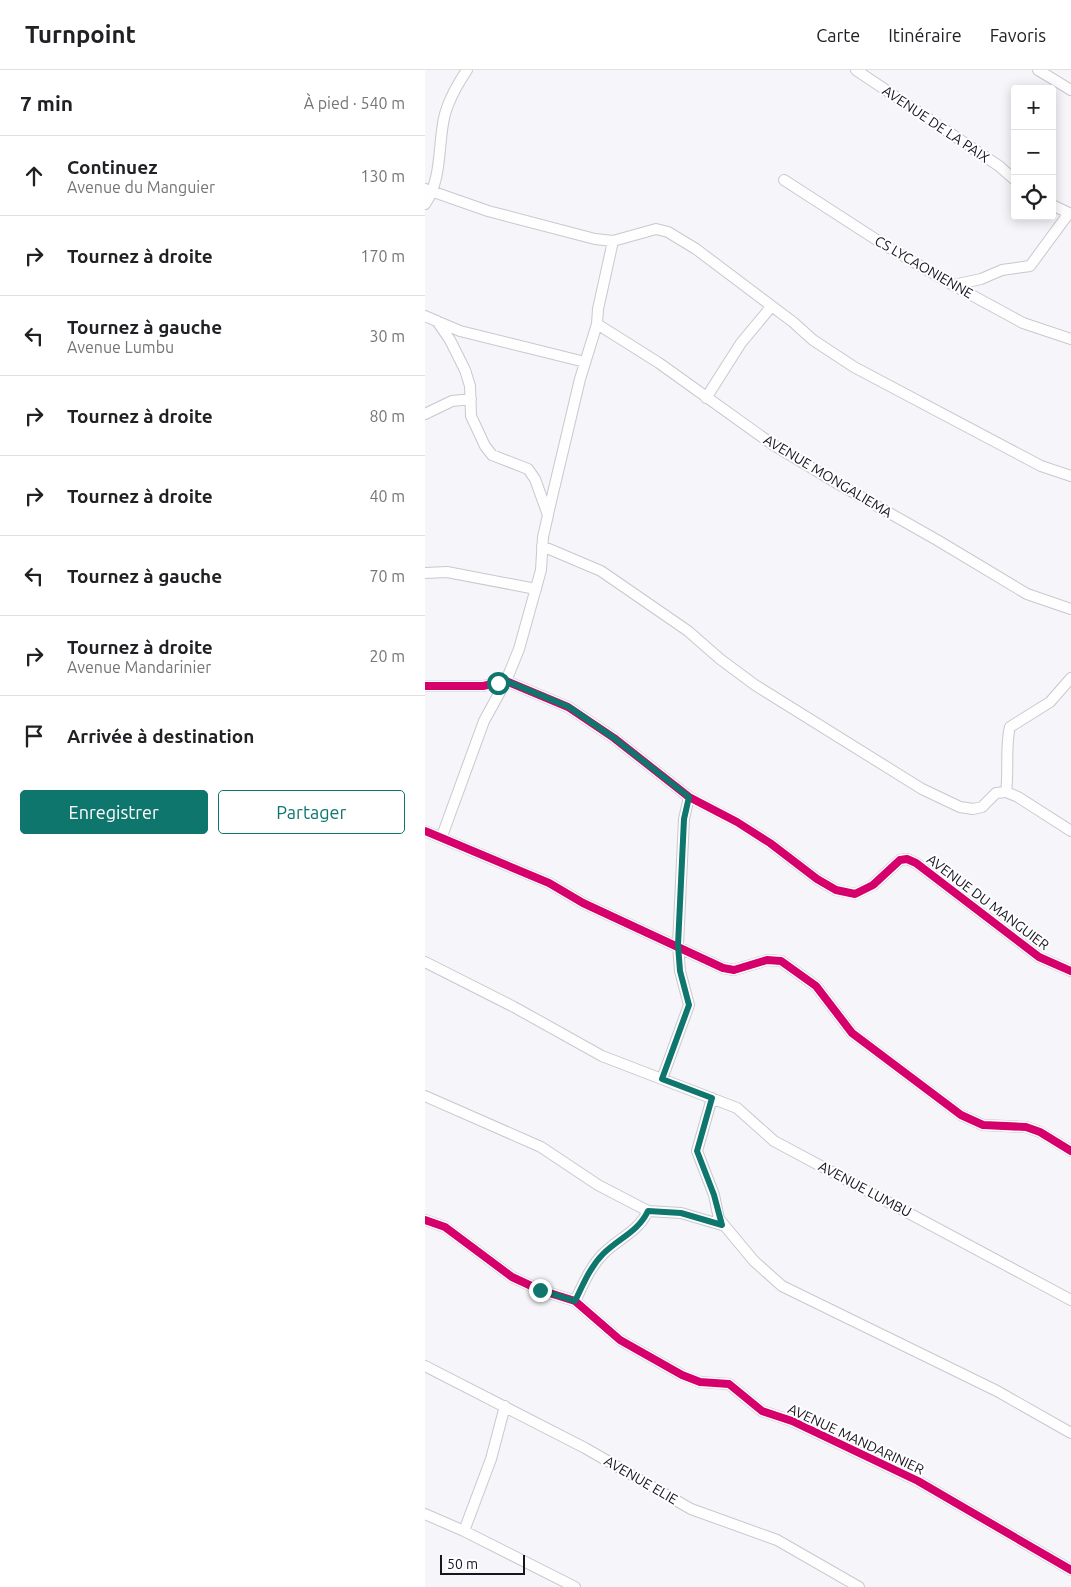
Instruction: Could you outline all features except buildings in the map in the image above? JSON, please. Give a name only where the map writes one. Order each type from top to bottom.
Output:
[{"type":"street","points":[[425,204],[450,97],[467,70]]},
{"type":"street","name":"AVENUE DE LA PAIX","points":[[856,70],[999,166],[1011,176]]},
{"type":"street","points":[[1038,70],[1071,90]]},
{"type":"street","name":"CS LYCAONIENNE","points":[[784,180],[883,244],[953,285],[1023,323],[1071,339]]},
{"type":"street","points":[[429,190],[488,211],[595,240],[613,240],[657,229],[668,232],[696,249],[793,322],[813,340],[854,367],[1041,466],[1071,476]]},
{"type":"street","points":[[953,285],[981,279],[1002,270],[1030,266],[1070,213],[1056,207]]},
{"type":"street","points":[[442,836],[484,721],[506,681],[519,649],[542,563],[542,546],[548,515],[585,362],[597,324],[598,309],[613,240]]},
{"type":"street","points":[[706,398],[741,343],[771,307]]},
{"type":"street","points":[[425,316],[460,331],[585,362]]},
{"type":"street","points":[[437,321],[450,340],[465,370],[470,386],[471,416],[485,446],[491,455],[528,469],[535,479],[548,515]]},
{"type":"street","name":"AVENUE MONGALIEMA","points":[[597,324],[659,363],[772,444],[839,486],[937,540],[1027,594],[1071,609]]},
{"type":"street","points":[[425,414],[451,401],[471,399]]},
{"type":"street","points":[[542,546],[601,571],[688,630],[720,659],[755,685],[922,789],[960,807],[973,809],[982,807],[996,794],[1006,792],[1018,797],[1071,831]]},
{"type":"street","points":[[425,573],[447,572],[536,589]]},
{"type":"street","points":[[1006,792],[1009,773],[1008,734],[1010,727],[1050,702],[1070,680]]},
{"type":"street","points":[[425,686],[483,686],[506,681]]},
{"type":"street","name":"AVENUE DU MANGUIER","points":[[506,681],[569,707],[614,738],[689,797],[745,827],[817,879],[836,890],[855,894],[873,884],[900,860],[907,859],[916,863],[1039,957],[1071,971]]},
{"type":"street","points":[[662,1079],[689,1005],[680,971],[678,945],[684,819],[689,797]]},
{"type":"street","points":[[425,831],[442,836],[549,883],[583,903],[678,945],[723,968],[734,970],[767,960],[781,960],[816,986],[852,1033],[961,1115],[983,1125],[1026,1127],[1041,1132],[1071,1151]]},
{"type":"street","name":"AVENUE LUMBU","points":[[425,962],[602,1056],[737,1108],[774,1141],[1071,1300]]},
{"type":"street","points":[[425,1096],[541,1147],[598,1185],[648,1211],[681,1213],[722,1225]]},
{"type":"street","points":[[712,1098],[697,1151],[714,1195],[722,1225],[754,1262],[782,1286],[981,1382],[1037,1412],[1071,1433]]},
{"type":"street","points":[[575,1301],[593,1265],[604,1253],[639,1228],[648,1211]]},
{"type":"street","name":"AVENUE MANDARINIER","points":[[425,1220],[445,1227],[512,1277],[540,1290],[575,1301],[620,1340],[682,1374],[700,1382],[729,1384],[762,1411],[792,1421],[918,1481],[1071,1570]]},
{"type":"street","name":"AVENUE ELIE","points":[[425,1366],[585,1448],[691,1509],[777,1540],[859,1587]]},
{"type":"street","points":[[464,1531],[491,1459],[505,1406]]},
{"type":"street","points":[[425,1514],[464,1531],[575,1587]]},
{"type":"cycle path","points":[[425,686],[483,686],[506,681],[568,707],[614,738],[689,797],[737,822],[770,843],[817,879],[836,890],[855,894],[873,885],[900,860],[907,859],[916,863],[1039,957],[1071,971]]},
{"type":"cycle path","points":[[425,831],[549,883],[583,903],[723,968],[734,970],[767,960],[781,961],[816,986],[852,1033],[961,1115],[983,1125],[1026,1127],[1040,1132],[1071,1151]]},
{"type":"cycle path","points":[[425,1220],[445,1227],[512,1277],[540,1290],[575,1301],[620,1340],[682,1375],[700,1382],[729,1384],[762,1411],[792,1421],[918,1481],[1071,1570]]},
{"type":"route","points":[[498,683],[506,681],[569,707],[614,738],[689,797],[684,819],[678,945],[680,971],[689,1005],[662,1079],[712,1098],[697,1151],[714,1195],[722,1225],[681,1213],[661,1214],[648,1211],[639,1228],[604,1253],[593,1265],[575,1301],[540,1290]]}]
